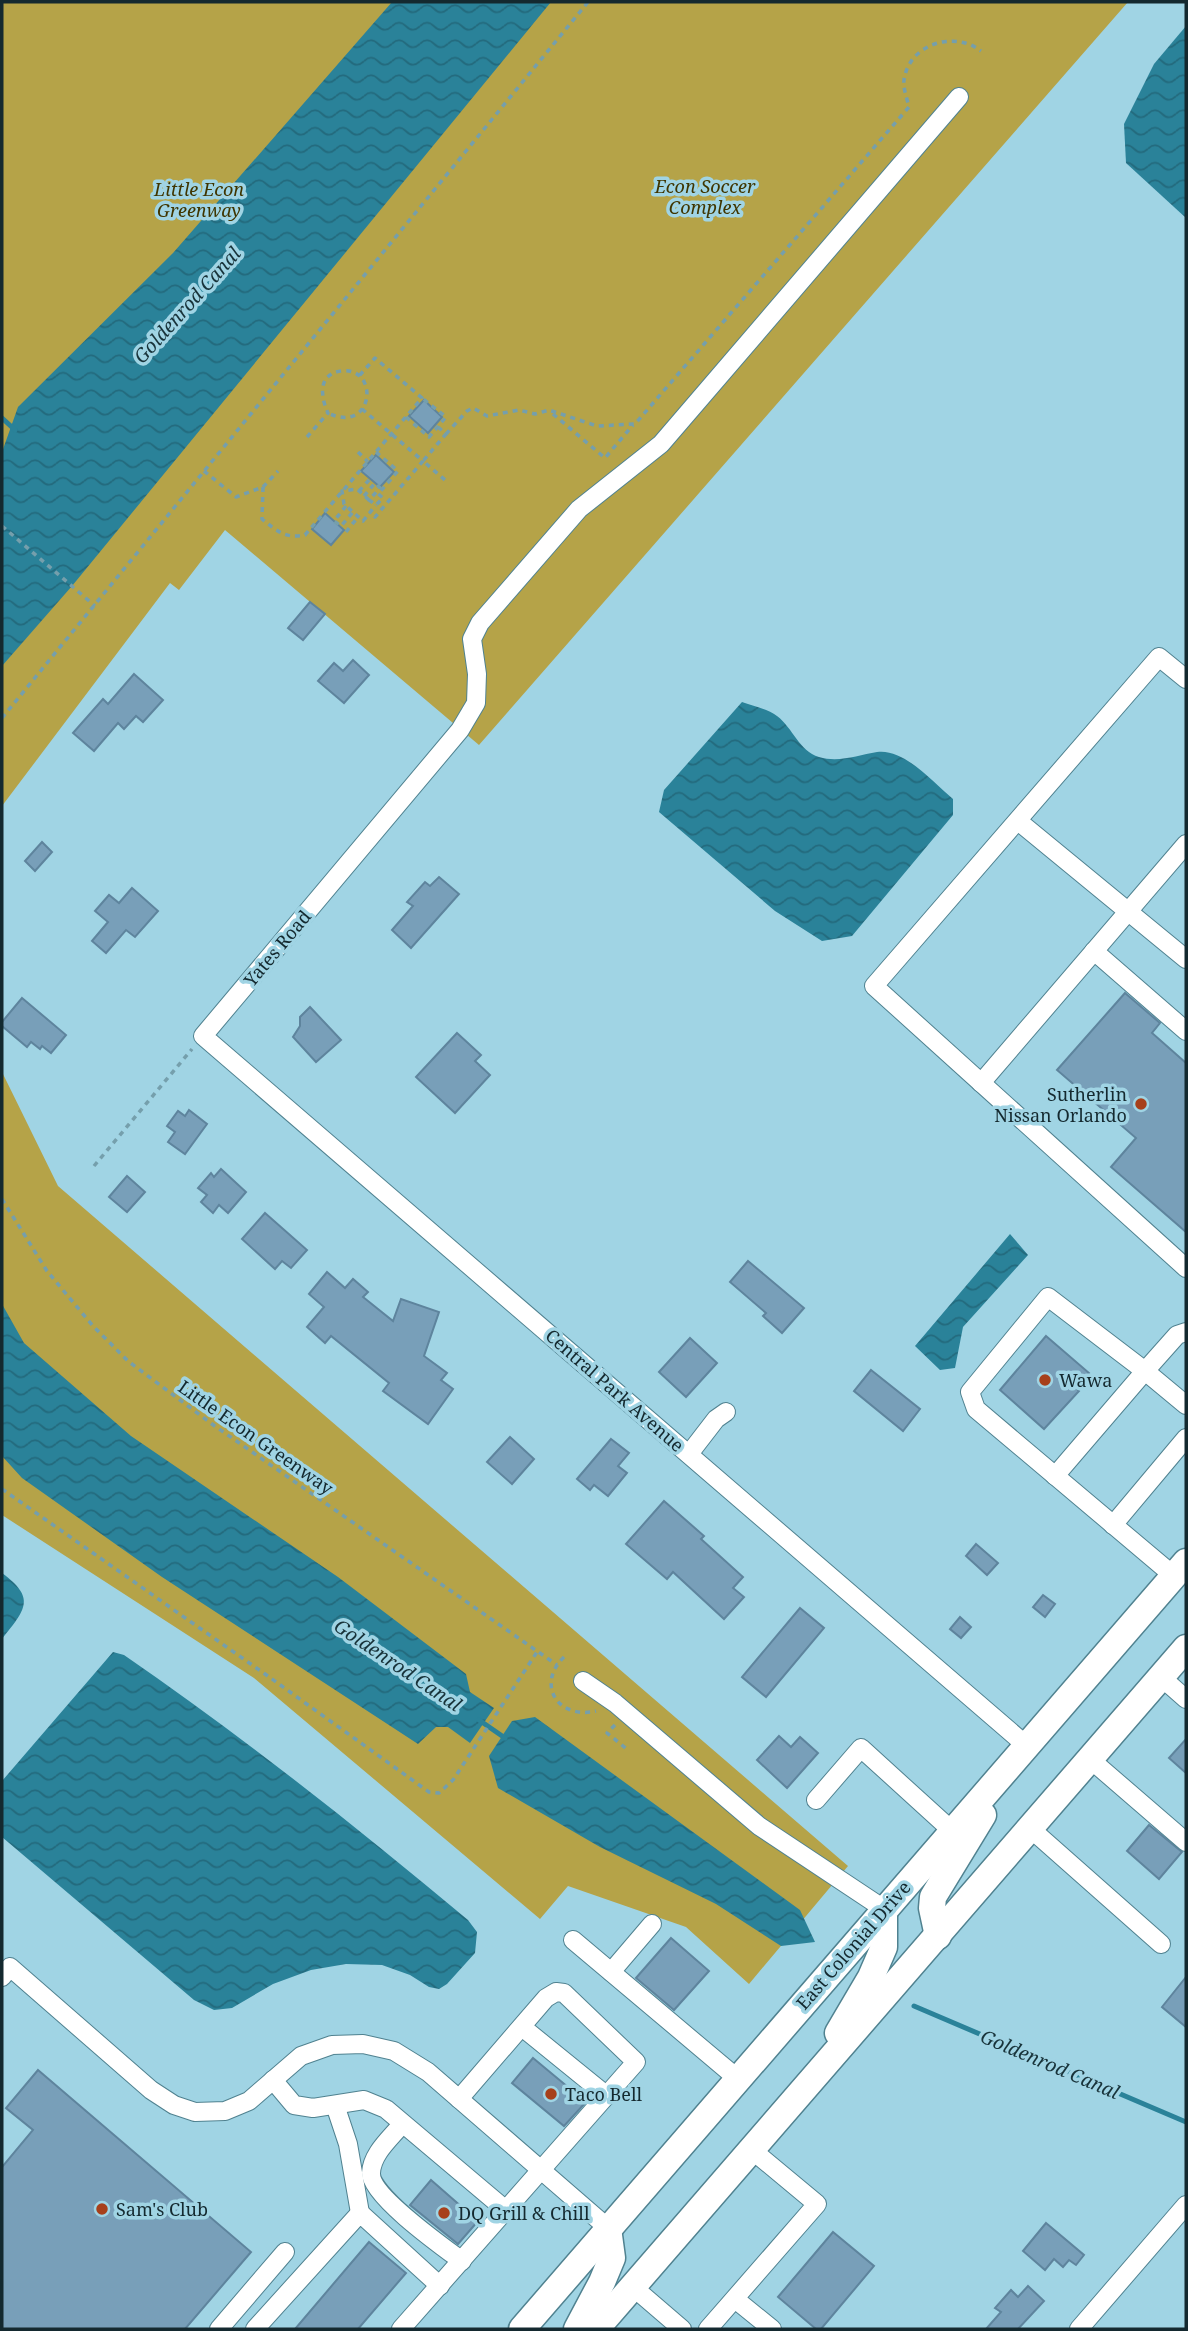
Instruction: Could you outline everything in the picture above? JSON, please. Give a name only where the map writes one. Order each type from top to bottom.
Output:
[{"type":"highway","points":[[938,1936],[932,1908],[933,1897],[959,1837],[1027,1746],[1180,1569]]},
{"type":"highway","points":[[596,2329],[1186,1648]]},
{"type":"highway","name":"East Colonial Drive","points":[[522,2329],[884,1909],[959,1837]]},
{"type":"highway","points":[[780,2119],[844,2024],[871,1977],[884,1947],[884,1909]]},
{"type":"highway","points":[[577,2329],[603,2282],[612,2258],[608,2228]]},
{"type":"street","name":"Yates Road","points":[[203,1036],[460,730],[476,703],[477,674],[472,639],[480,624],[579,509],[661,444],[959,97]]},
{"type":"street","points":[[1186,679],[1159,657],[874,986],[1186,1268]]},
{"type":"street","points":[[1018,821],[1186,960]]},
{"type":"street","points":[[981,1083],[1186,844]]},
{"type":"street","points":[[1094,951],[1186,1031]]},
{"type":"street","name":"Central Park Avenue","points":[[203,1036],[1027,1746]]},
{"type":"street","points":[[1180,1569],[1113,1525],[976,1409],[970,1392],[1048,1297],[1186,1405]]},
{"type":"street","points":[[1055,1476],[1179,1333]]},
{"type":"street","points":[[690,1454],[716,1419],[726,1412]]},
{"type":"street","points":[[1113,1525],[1186,1438]]},
{"type":"street","points":[[1161,1677],[1186,1699]]},
{"type":"street","points":[[583,1681],[615,1703],[759,1826],[884,1909]]},
{"type":"street","points":[[816,1800],[861,1748],[959,1837]]},
{"type":"street","points":[[1090,1759],[1186,1842]]},
{"type":"street","points":[[1031,1829],[1161,1944]]},
{"type":"street","points":[[611,1972],[652,1924]]},
{"type":"street","points":[[573,1940],[738,2079]]},
{"type":"street","points":[[2,1977],[10,1967],[151,2090],[174,2105],[195,2112],[225,2110],[249,2101],[301,2056],[332,2045],[363,2044],[394,2051],[428,2072],[608,2228]]},
{"type":"street","points":[[401,2329],[636,2062],[564,1993],[556,1992],[547,1998],[459,2099]]},
{"type":"street","points":[[522,2027],[607,2096]]},
{"type":"street","points":[[272,2080],[294,2105],[313,2108],[364,2101],[386,2109],[506,2211]]},
{"type":"street","points":[[335,2105],[348,2144],[360,2213],[440,2286]]},
{"type":"street","points":[[402,2124],[376,2156],[371,2173],[373,2185],[384,2198],[462,2261]]},
{"type":"street","points":[[708,2329],[817,2204],[752,2150]]},
{"type":"street","points":[[1079,2329],[1186,2205]]},
{"type":"street","points":[[255,2329],[360,2213]]},
{"type":"street","points":[[219,2329],[285,2252]]},
{"type":"street","points":[[633,2287],[682,2329]]},
{"type":"street","points":[[735,2298],[772,2329]]},
{"type":"path","points":[[2,718],[589,2]]},
{"type":"path","points":[[549,410],[605,458],[909,107],[904,79],[920,52],[933,44],[955,40],[974,45],[981,51]]},
{"type":"path","points":[[359,376],[375,358],[446,417],[429,437],[406,417]]},
{"type":"path","points":[[344,370],[359,376],[367,387],[368,399],[362,409],[350,417],[338,418],[328,413],[321,400],[322,385],[330,374],[344,370]]},
{"type":"path","points":[[263,487],[262,519],[280,534],[293,537],[305,535],[340,489],[368,462],[422,398]]},
{"type":"path","points":[[370,512],[375,517],[446,434],[473,408],[487,416],[519,410],[534,414],[549,410],[597,426],[635,424]]},
{"type":"path","points":[[362,409],[445,480]]},
{"type":"path","points":[[307,437],[328,413]]},
{"type":"path","points":[[438,427],[446,434]]},
{"type":"path","points":[[369,500],[398,471],[376,452]]},
{"type":"path","points":[[358,453],[368,462]]},
{"type":"path","points":[[204,471],[236,496],[263,487],[278,471]]},
{"type":"path","points":[[359,491],[370,479]]},
{"type":"path","points":[[390,481],[399,489]]},
{"type":"path","points":[[365,496],[374,484],[380,488],[377,493]]},
{"type":"path","points":[[340,489],[357,489],[376,505]]},
{"type":"path","points":[[340,489],[346,506],[363,521],[383,498],[377,493]]},
{"type":"path","points":[[346,506],[334,521],[341,526],[353,512]]},
{"type":"path","points":[[346,532],[358,517]]},
{"type":"path","points":[[2,526],[95,606]]},
{"type":"path","points":[[94,1166],[203,1036]]},
{"type":"path","name":"Little Econ Greenway","points":[[2,1199],[35,1255],[52,1277],[93,1326],[128,1361],[223,1432],[557,1665]]},
{"type":"path","points":[[2,1489],[429,1792],[439,1793],[448,1786],[537,1652]]},
{"type":"path","points":[[564,1657],[552,1673],[554,1695],[559,1703],[575,1713],[604,1712]]},
{"type":"path","points":[[612,1717],[617,1721],[607,1733],[628,1750]]},
{"type":"green space","name":"Econ Soccer Complex","points":[[2,2],[1128,2],[479,745],[225,530],[179,590],[170,583],[2,806]]},
{"type":"green space","points":[[2,1072],[58,1186],[848,1866],[749,1984],[686,1927],[568,1886],[540,1919],[254,1678],[2,1515]]},
{"type":"water","points":[[392,2],[551,2],[72,586],[2,666],[2,452],[18,407],[173,253]]},
{"type":"water","points":[[1186,26],[1186,218],[1126,163],[1124,124],[1154,64]]},
{"type":"water","points":[[742,702],[777,716],[812,754],[826,759],[877,752],[898,755],[918,768],[953,799],[953,815],[852,936],[822,941],[775,911],[659,812],[664,790]]},
{"type":"water","points":[[1010,1234],[1028,1255],[963,1327],[955,1368],[940,1370],[915,1346]]},
{"type":"water","points":[[2,1304],[24,1343],[131,1436],[338,1577],[466,1674],[470,1692],[494,1708],[470,1743],[448,1727],[436,1727],[418,1744],[162,1577],[22,1478],[2,1456]]},
{"type":"water","points":[[2,1573],[20,1590],[24,1604],[17,1620],[2,1639]]},
{"type":"water","points":[[113,1652],[124,1655],[256,1750],[468,1920],[477,1932],[475,1953],[447,1984],[439,1989],[382,1965],[346,1964],[311,1970],[273,1984],[232,2008],[214,2010],[194,2000],[2,1837],[2,1781]]},
{"type":"water","points":[[535,1717],[800,1910],[815,1942],[781,1946],[716,1904],[600,1847],[498,1788],[489,1756],[512,1721]]},
{"type":"building","points":[[424,400],[442,417],[428,433],[409,416]]},
{"type":"building","points":[[376,455],[394,472],[380,487],[361,471]]},
{"type":"building","points":[[325,513],[344,530],[331,545],[312,529]]},
{"type":"building","points":[[310,602],[325,614],[303,640],[288,628]]},
{"type":"building","points":[[353,660],[369,675],[344,703],[318,681],[334,663],[343,671]]},
{"type":"building","points":[[134,674],[163,700],[143,722],[136,716],[124,729],[118,723],[94,751],[73,733],[103,699],[108,704]]},
{"type":"building","points":[[42,842],[52,852],[35,871],[25,861]]},
{"type":"building","points":[[439,877],[459,894],[411,948],[392,930],[413,906],[407,902],[425,882],[430,886]]},
{"type":"building","points":[[132,888],[158,911],[135,937],[126,930],[106,953],[92,941],[108,922],[95,911],[109,895],[119,903]]},
{"type":"building","name":"Sutherlin Nissan Orlando","points":[[1125,993],[1160,1023],[1152,1033],[1186,1063],[1186,1232],[1111,1167],[1136,1138],[1057,1070]]},
{"type":"building","points":[[22,998],[66,1035],[51,1053],[31,1042],[27,1047],[2,1026],[2,1022]]},
{"type":"building","points":[[310,1007],[341,1040],[316,1062],[293,1037],[300,1026],[300,1017]]},
{"type":"building","points":[[457,1033],[481,1055],[475,1061],[490,1075],[455,1113],[416,1077]]},
{"type":"building","points":[[189,1110],[207,1124],[185,1154],[168,1142],[175,1132],[167,1126],[178,1111],[185,1116]]},
{"type":"building","points":[[221,1169],[246,1192],[228,1213],[219,1205],[213,1213],[201,1202],[207,1195],[198,1188],[211,1173],[214,1177]]},
{"type":"building","points":[[127,1176],[145,1192],[127,1212],[109,1197]]},
{"type":"building","points":[[265,1213],[307,1250],[291,1268],[282,1261],[275,1269],[242,1239]]},
{"type":"building","points":[[748,1261],[804,1308],[782,1333],[763,1316],[766,1313],[730,1282]]},
{"type":"building","points":[[327,1272],[345,1288],[353,1279],[368,1292],[363,1297],[393,1321],[401,1299],[439,1312],[424,1356],[447,1373],[441,1380],[453,1389],[428,1424],[383,1391],[389,1383],[331,1336],[325,1343],[307,1327],[324,1307],[309,1294]]},
{"type":"building","name":"Wawa","points":[[1046,1336],[1089,1373],[1076,1388],[1079,1391],[1044,1429],[1000,1390]]},
{"type":"building","points":[[690,1338],[717,1363],[686,1397],[659,1372]]},
{"type":"building","points":[[871,1370],[920,1409],[903,1431],[854,1391]]},
{"type":"building","points":[[510,1437],[534,1459],[512,1484],[487,1462]]},
{"type":"building","points":[[611,1439],[629,1453],[618,1466],[627,1473],[608,1496],[594,1485],[590,1490],[577,1479]]},
{"type":"building","points":[[664,1501],[704,1536],[701,1539],[743,1577],[733,1588],[744,1597],[724,1619],[673,1572],[667,1579],[626,1544]]},
{"type":"building","points":[[976,1544],[998,1563],[987,1575],[966,1556]]},
{"type":"building","points":[[1043,1595],[1055,1604],[1045,1617],[1033,1607]]},
{"type":"building","points":[[800,1608],[824,1628],[766,1697],[742,1677]]},
{"type":"building","points":[[960,1617],[971,1627],[961,1638],[950,1629]]},
{"type":"building","points":[[779,1736],[791,1747],[800,1737],[818,1753],[787,1788],[757,1760]]},
{"type":"building","points":[[1186,1739],[1186,1773],[1169,1758]]},
{"type":"building","points":[[1149,1825],[1182,1852],[1159,1879],[1127,1851]]},
{"type":"building","points":[[671,1938],[709,1971],[674,2010],[636,1978]]},
{"type":"building","points":[[1186,1977],[1186,2027],[1162,2007]]},
{"type":"building","name":"Taco Bell","points":[[533,2058],[586,2102],[564,2126],[512,2083]]},
{"type":"building","name":"Sam's Club","points":[[38,2070],[251,2252],[185,2329],[2,2329],[2,2167],[33,2130],[6,2108]]},
{"type":"building","name":"DQ Grill & Chill","points":[[431,2180],[478,2221],[458,2244],[410,2205]]},
{"type":"building","points":[[1046,2223],[1084,2255],[1076,2265],[1069,2260],[1063,2267],[1054,2259],[1045,2270],[1023,2251]]},
{"type":"building","points":[[833,2232],[874,2266],[821,2329],[816,2329],[778,2297]]},
{"type":"building","points":[[369,2242],[406,2273],[358,2329],[295,2329]]},
{"type":"building","points":[[1028,2286],[1044,2301],[1018,2329],[986,2329],[1001,2312],[995,2308],[1011,2290],[1018,2297]]},
{"type":"waterway","points":[[2,418],[15,430]]},
{"type":"waterway","name":"Goldenrod Canal","points":[[479,1720],[505,1738]]},
{"type":"waterway","name":"Goldenrod Canal","points":[[914,2006],[1186,2122]]},
{"type":"place","name":"Sutherlin Nissan Orlando","points":[[1141,1104]]},
{"type":"place","name":"Wawa","points":[[1045,1380]]},
{"type":"place","name":"Taco Bell","points":[[551,2094]]},
{"type":"place","name":"Sam's Club","points":[[102,2209]]},
{"type":"place","name":"DQ Grill & Chill","points":[[444,2213]]}]
